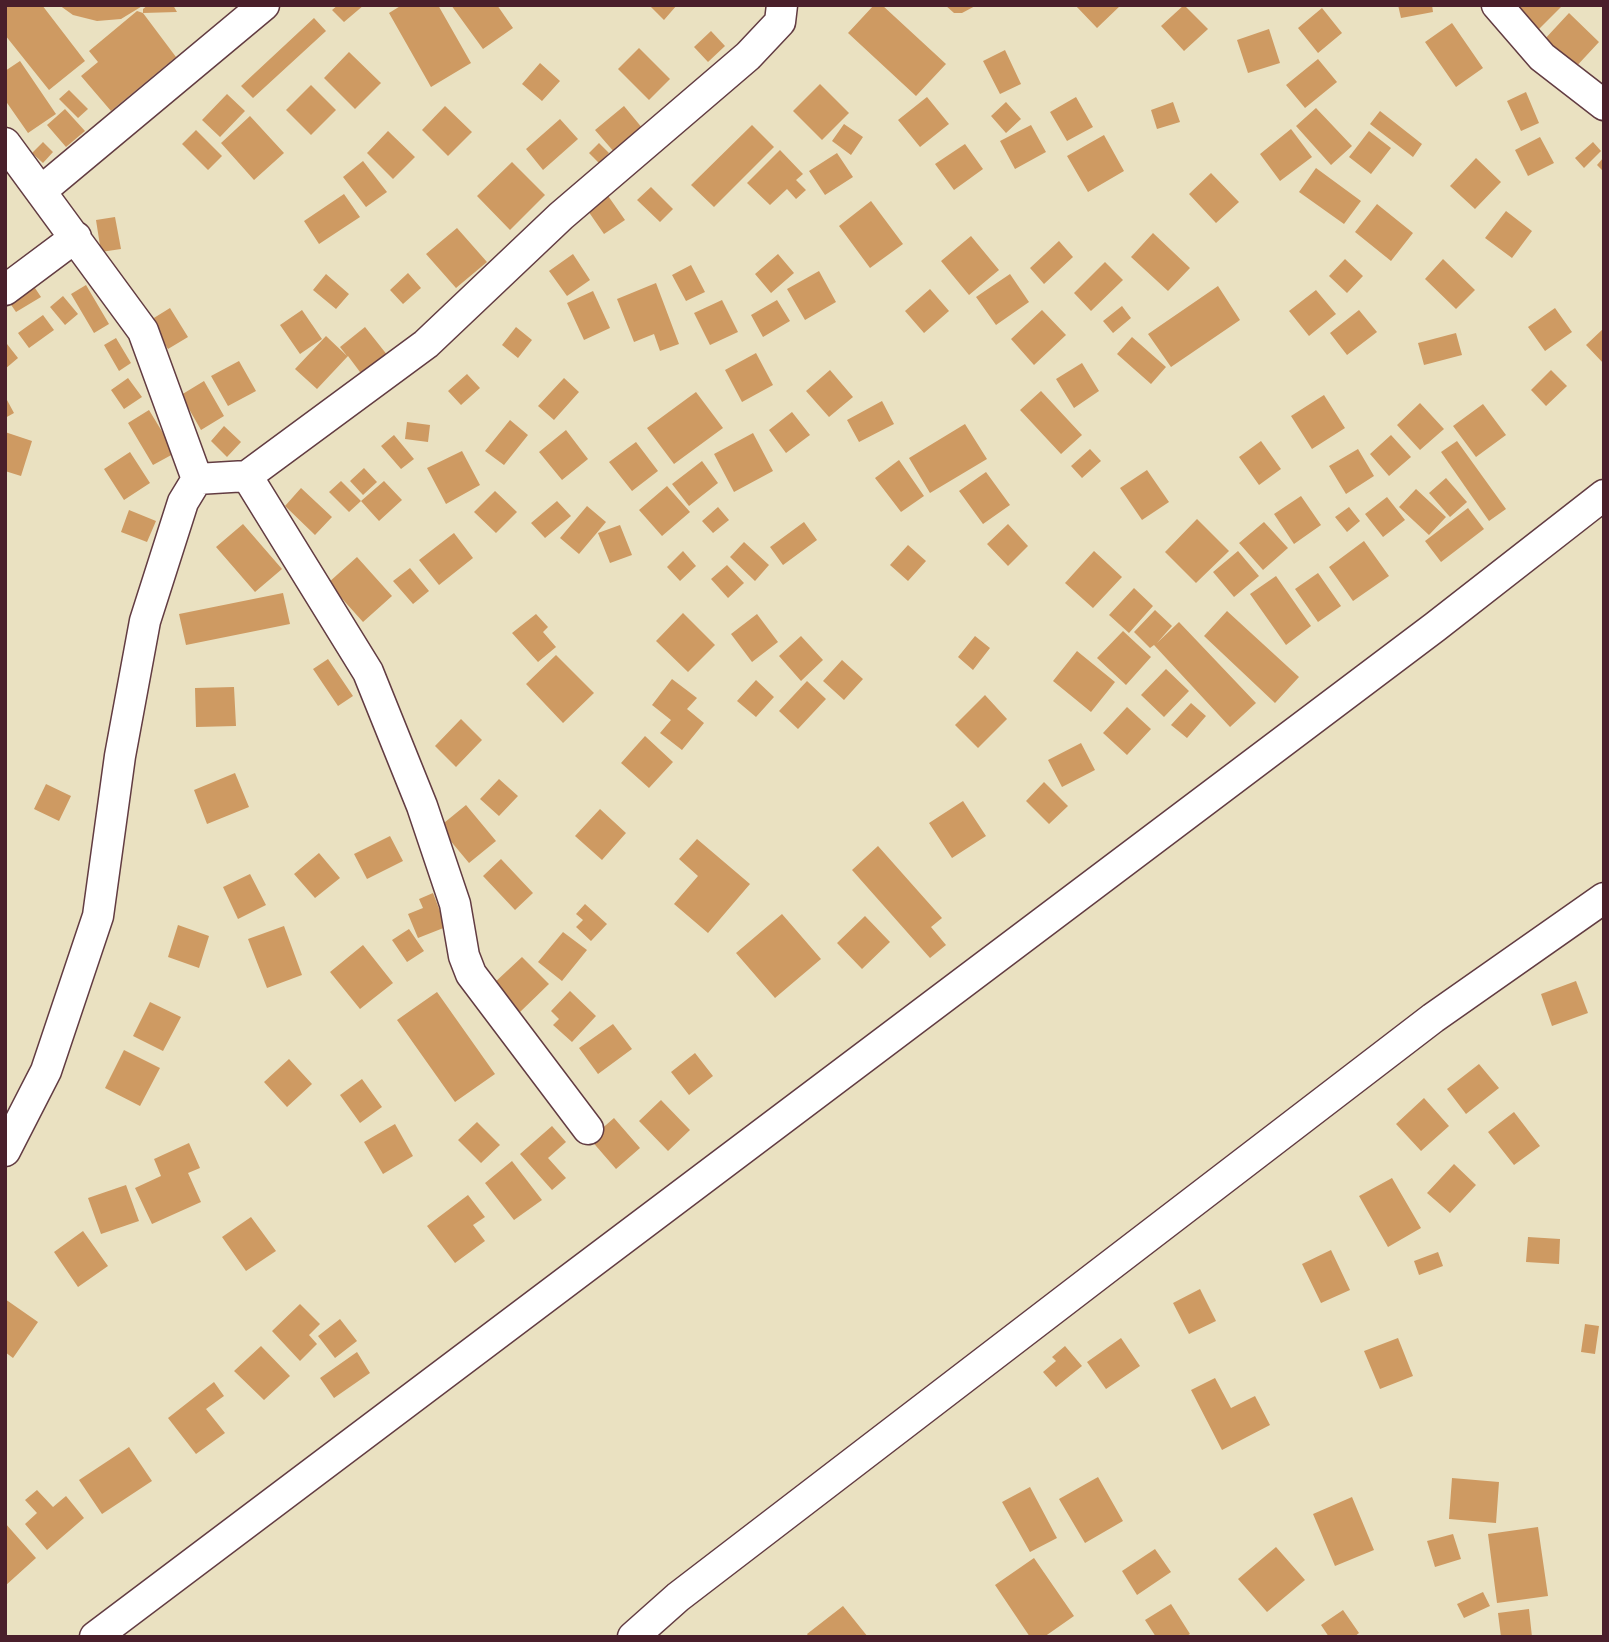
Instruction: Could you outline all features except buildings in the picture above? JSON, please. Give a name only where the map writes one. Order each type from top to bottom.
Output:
[{"type":"street","points":[[41,191],[264,5]]},
{"type":"street","points":[[197,479],[247,475],[441,333],[561,216],[748,56],[779,22],[782,5]]},
{"type":"street","points":[[1497,5],[1553,67],[1604,105]]},
{"type":"street","points":[[5,142],[143,331],[197,479]]},
{"type":"street","points":[[5,290],[76,237]]},
{"type":"street","points":[[247,475],[368,671],[430,830],[455,904],[464,956],[471,974],[588,1129]]},
{"type":"street","points":[[5,1152],[46,1071],[98,916],[120,756],[145,621],[183,502],[197,479]]},
{"type":"street","points":[[95,1637],[1424,635],[1604,495]]},
{"type":"street","points":[[633,1637],[710,1572],[1433,1018],[1604,898]]}]
